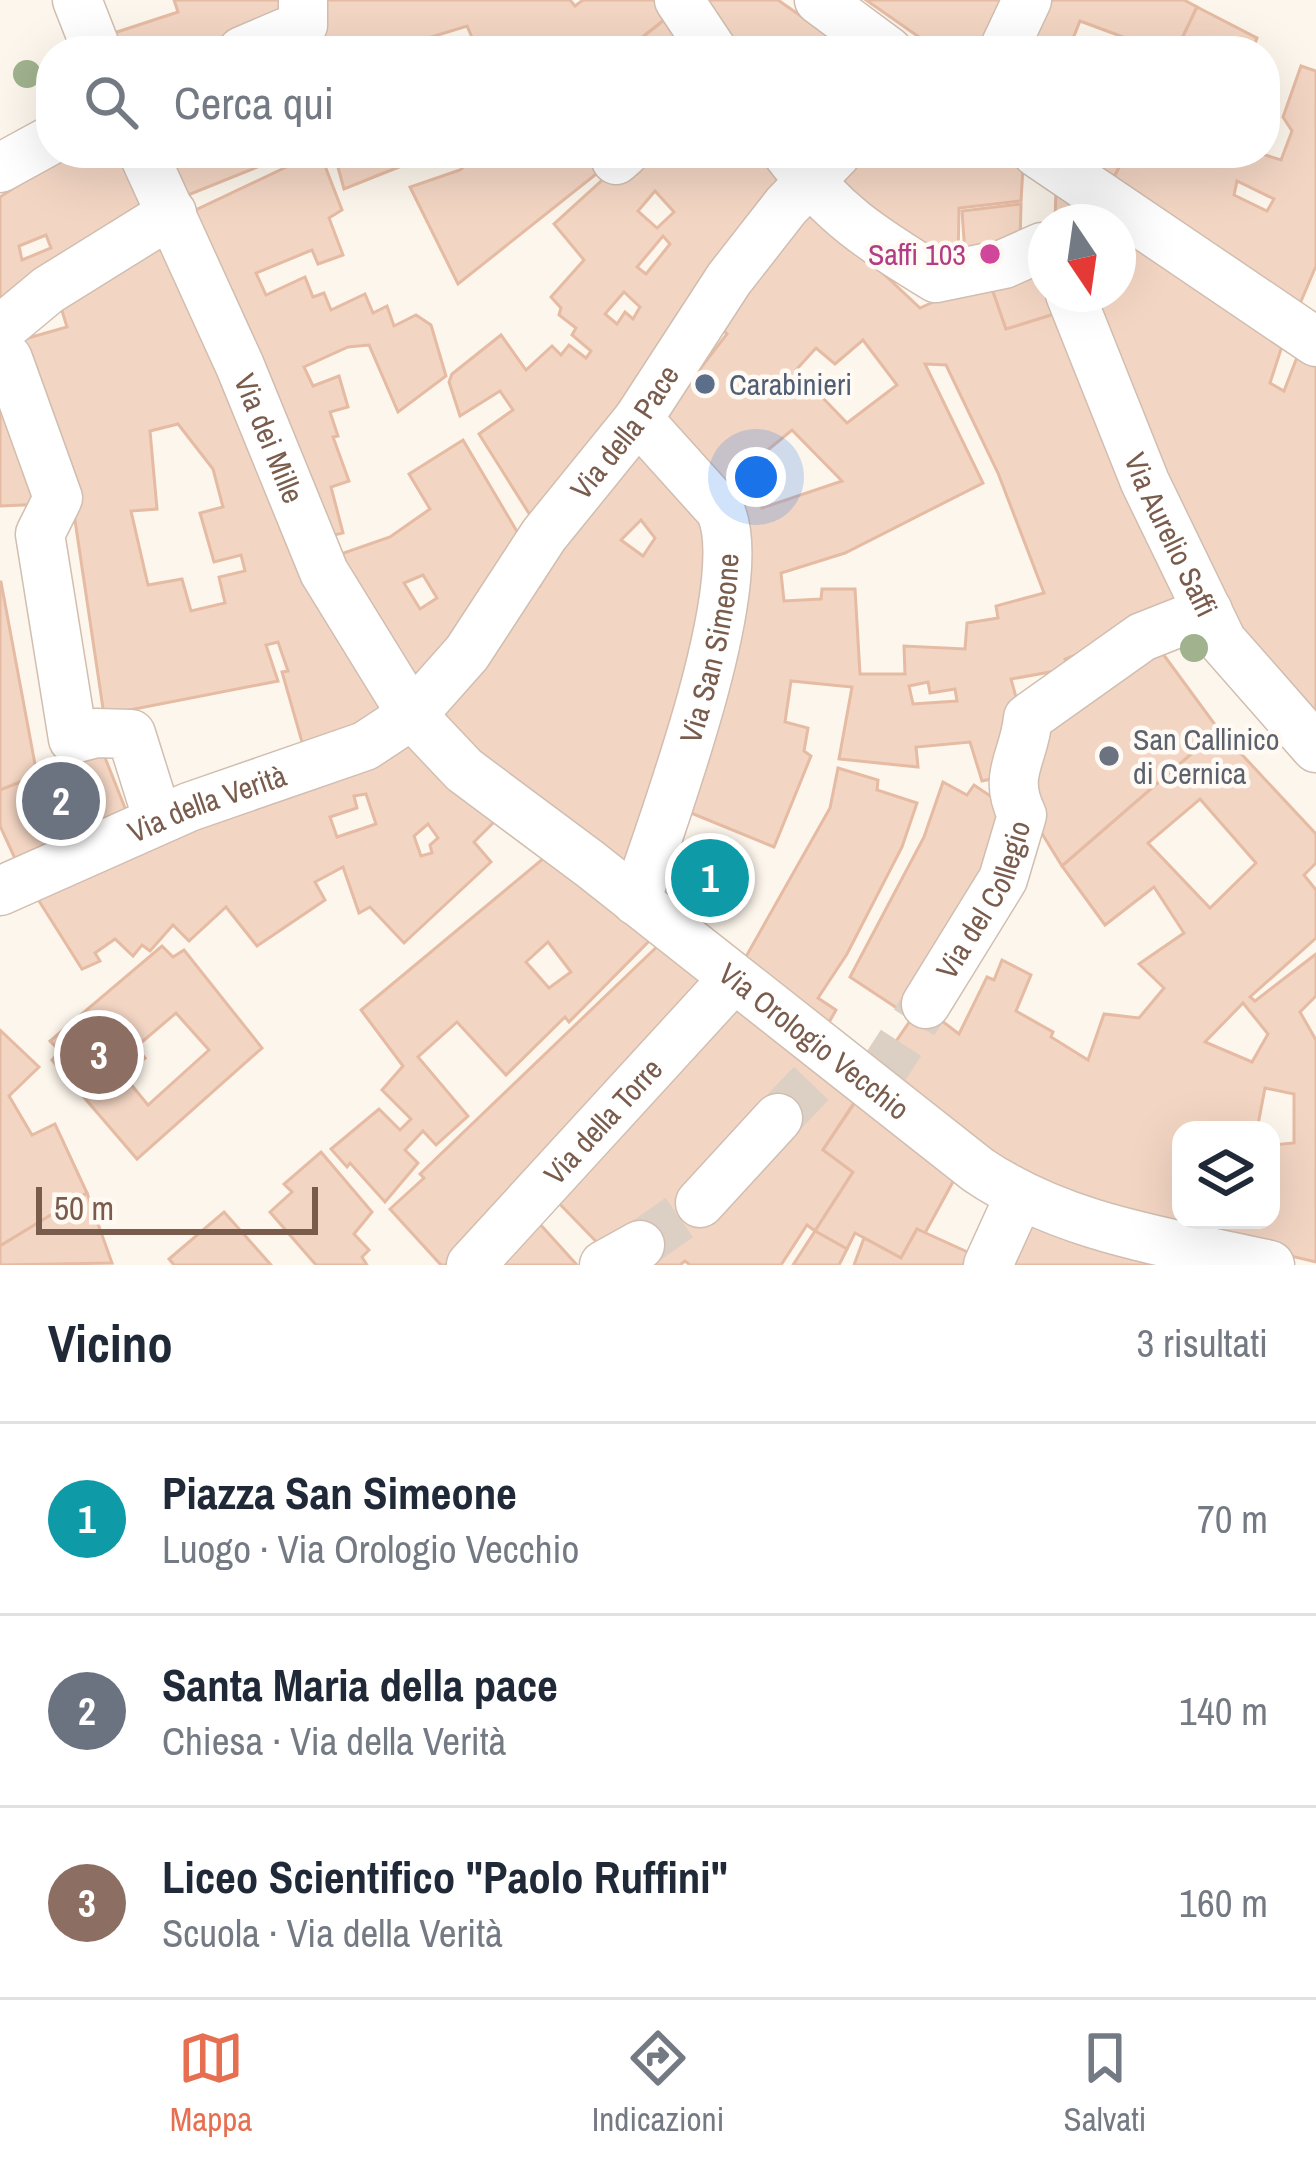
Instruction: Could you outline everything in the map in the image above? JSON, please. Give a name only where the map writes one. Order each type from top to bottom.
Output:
[{"type":"street","points":[[77,0],[92,36]]},
{"type":"street","points":[[679,0],[703,36]]},
{"type":"street","points":[[820,0],[869,36]]},
{"type":"street","points":[[1010,36],[1028,0]]},
{"type":"street","points":[[265,36],[303,12]]},
{"type":"street","points":[[0,168],[36,148]]},
{"type":"street","name":"Via dei Mille","points":[[150,168],[324,572],[412,715]]},
{"type":"street","name":"Via della Pace","points":[[412,715],[467,653],[544,535],[638,419],[807,168]]},
{"type":"street","points":[[815,168],[858,230],[936,278],[1004,264],[1028,253]]},
{"type":"street","points":[[1061,168],[1311,324]]},
{"type":"street","points":[[0,330],[48,290],[172,213]]},
{"type":"street","name":"Via Aurelio Saffi","points":[[1077,312],[1145,482],[1222,641],[1316,748]]},
{"type":"street","points":[[0,359],[8,358],[58,498],[40,534],[73,740],[96,733],[131,734],[158,820]]},
{"type":"street","name":"Via San Simeone","points":[[636,901],[707,688],[725,576],[727,525],[720,510],[638,419]]},
{"type":"street","name":"Via del Collegio","points":[[926,1004],[1003,879],[1022,815],[1011,793],[1011,777],[1026,742],[1028,718],[1142,638],[1208,611]]},
{"type":"street","name":"Via della Verità","points":[[0,891],[158,820],[365,746],[412,715]]},
{"type":"street","name":"Via Orologio Vecchio","points":[[412,715],[464,770],[734,979],[830,1062],[873,1085],[1019,1198],[1111,1229],[1270,1265]]},
{"type":"street","name":"Via della Torre","points":[[471,1265],[734,979]]},
{"type":"street","points":[[700,1203],[778,1118]]},
{"type":"street","points":[[988,1265],[1019,1198]]},
{"type":"building","points":[[174,0],[295,0],[245,36],[111,34],[178,12]]},
{"type":"building","points":[[311,0],[570,0],[575,6],[583,0],[663,0],[673,13],[644,36],[471,36],[467,26],[435,36],[315,36]]},
{"type":"building","points":[[701,0],[778,0],[830,36],[718,36]]},
{"type":"building","points":[[866,0],[1011,0],[993,36],[918,36]]},
{"type":"building","points":[[1037,0],[1184,0],[1197,7],[1183,36],[1120,36],[1080,21],[1074,36],[1022,36]]},
{"type":"building","points":[[1197,7],[1253,36],[1183,36]]},
{"type":"building","points":[[673,13],[688,36],[644,36]]},
{"type":"building","points":[[1301,66],[1316,71],[1316,266],[1299,306],[1114,177],[1118,168],[1280,168],[1292,131],[1283,117]],"holes":[[[1237,181],[1274,199],[1267,211],[1234,195]]]},
{"type":"building","points":[[44,168],[130,168],[155,212],[0,304],[0,197]],"holes":[[[46,235],[51,248],[22,260],[19,246]]]},
{"type":"building","points":[[170,168],[255,168],[183,197]]},
{"type":"building","points":[[284,168],[326,168],[342,210],[329,218],[343,255],[318,264],[312,250],[256,273],[266,295],[305,277],[313,297],[324,293],[331,310],[365,294],[373,313],[387,306],[394,326],[416,315],[431,325],[446,376],[398,412],[369,345],[348,347],[304,367],[313,386],[339,376],[348,407],[330,412],[338,436],[333,437],[349,481],[331,487],[343,533],[330,536],[185,215]]},
{"type":"building","points":[[338,168],[396,168],[344,189]]},
{"type":"building","points":[[604,168],[458,284],[410,187],[460,170]]},
{"type":"building","points":[[616,168],[783,168],[796,185],[535,523],[479,434],[513,410],[500,391],[460,416],[449,382],[452,374],[501,335],[526,370],[552,346],[561,355],[569,345],[586,358],[591,351],[572,335],[576,328],[559,315],[561,308],[551,297],[584,260],[554,224]],"holes":[[[655,191],[674,212],[657,228],[638,211]],[[663,236],[670,244],[646,274],[637,267]],[[624,292],[640,307],[633,319],[625,312],[617,324],[605,314]]]},
{"type":"building","points":[[846,168],[1023,168],[1021,201],[959,208],[958,260],[901,240],[832,186]]},
{"type":"building","points":[[1056,188],[1079,204],[1056,204]]},
{"type":"building","points":[[807,202],[920,308],[988,277],[1006,329],[1071,312],[1193,612],[1065,659],[1067,669],[1011,679],[1024,726],[1006,776],[982,781],[970,742],[916,747],[918,767],[839,759],[852,687],[791,681],[785,722],[808,728],[804,751],[811,756],[774,847],[674,806],[733,520],[656,426],[727,334],[717,324]],"holes":[[[863,340],[897,385],[847,423],[796,370],[816,348],[835,364]],[[925,364],[946,365],[998,473],[1044,593],[996,606],[998,618],[967,623],[965,649],[904,646],[905,674],[860,674],[855,589],[822,589],[821,599],[784,601],[781,573],[845,553],[983,483]],[[792,430],[842,481],[762,508],[741,472]],[[928,682],[930,693],[955,689],[957,701],[913,704],[909,686]]]},
{"type":"building","points":[[1021,204],[1020,244],[965,254],[962,211]]},
{"type":"building","points":[[163,225],[399,712],[306,756],[278,642],[266,645],[278,681],[104,715],[73,507],[14,342],[67,327],[56,291]],"holes":[[[178,424],[213,469],[223,507],[200,513],[214,562],[241,555],[245,571],[219,577],[225,603],[191,611],[182,579],[148,585],[131,511],[157,509],[150,431]]]},
{"type":"building","points":[[1136,243],[1283,343],[1270,383],[1284,391],[1299,352],[1316,363],[1316,729],[1230,634],[1088,312],[1136,312]]},
{"type":"building","points":[[1028,274],[1028,312],[1060,312],[1006,329],[988,277]]},
{"type":"building","points":[[0,379],[46,504],[0,506]]},
{"type":"building","points":[[463,440],[522,540],[447,651],[411,678],[335,556],[390,537],[430,509],[409,474]],"holes":[[[423,575],[437,598],[420,609],[404,583]]]},
{"type":"building","points":[[639,445],[723,549],[625,875],[435,721],[536,584],[540,586],[553,556]],"holes":[[[641,520],[655,538],[643,556],[621,540]]]},
{"type":"building","points":[[0,582],[37,775],[0,790]]},
{"type":"building","name":"San Callinico di Cernica","points":[[1152,639],[1219,730],[1062,866],[1020,798],[1031,725]]},
{"type":"building","points":[[1219,730],[1316,834],[1316,863],[1304,875],[1316,890],[1316,938],[1250,997],[1255,1001],[1316,954],[1316,996],[1300,1012],[1316,1040],[1316,1262],[1178,1229],[1280,1229],[1280,1144],[1294,1143],[1294,1094],[1265,1088],[1259,1121],[1172,1121],[1172,1227],[1049,1198],[879,1066],[921,1005],[959,1034],[987,977],[994,980],[1002,960],[1031,975],[1016,1011],[1088,1060],[1104,1014],[1139,1018],[1164,988],[1139,964],[1184,933],[1154,887],[1105,925],[1062,866]],"holes":[[[1200,799],[1256,863],[1210,908],[1148,843]],[[1243,1003],[1268,1034],[1252,1062],[1205,1042]]]},
{"type":"building","points":[[404,732],[495,821],[474,842],[491,862],[404,943],[370,907],[359,913],[343,867],[315,882],[325,900],[257,946],[226,907],[189,941],[173,925],[150,951],[142,945],[133,956],[115,939],[95,953],[100,961],[82,969],[34,893]],"holes":[[[366,794],[376,824],[337,837],[330,817],[357,808],[354,796]],[[428,824],[438,838],[430,845],[432,853],[421,856],[414,836]]]},
{"type":"building","points":[[102,750],[127,813],[17,863],[0,826],[0,790]]},
{"type":"building","points":[[838,768],[878,780],[877,790],[917,803],[902,847],[847,954],[818,998],[836,1010],[824,1031],[739,969],[830,808]]},
{"type":"building","points":[[943,782],[967,795],[974,785],[1017,814],[909,1016],[850,977],[924,837]]},
{"type":"building","points":[[556,848],[657,933],[569,1022],[565,1017],[506,1075],[457,1022],[418,1057],[468,1116],[436,1145],[423,1131],[405,1150],[418,1163],[385,1202],[331,1149],[379,1109],[400,1130],[411,1119],[382,1090],[403,1066],[361,1010]],"holes":[[[548,942],[571,972],[549,988],[526,962]]]},
{"type":"building","points":[[665,939],[720,986],[459,1265],[441,1265],[390,1209],[424,1178],[420,1174]]},
{"type":"building","points":[[162,946],[173,957],[184,950],[262,1048],[137,1159],[52,1060],[60,1051],[50,1041]],"holes":[[[176,1013],[209,1050],[148,1105],[124,1076],[145,1058],[136,1047]]]},
{"type":"building","points":[[731,995],[859,1095],[823,1150],[853,1172],[815,1231],[807,1225],[781,1265],[690,1265],[685,1261],[680,1265],[619,1265],[549,1193]]},
{"type":"building","points":[[0,1030],[39,1067],[9,1096],[32,1135],[55,1124],[87,1193],[0,1246]]},
{"type":"building","points":[[856,1101],[960,1169],[925,1233],[917,1229],[901,1258],[855,1233],[847,1249],[815,1231],[853,1172],[823,1150]]},
{"type":"building","points":[[321,1152],[372,1212],[354,1234],[369,1250],[362,1257],[367,1265],[316,1265],[270,1212],[292,1192],[284,1184]]},
{"type":"building","points":[[87,1193],[112,1263],[0,1265],[0,1246]]},
{"type":"building","points":[[224,1212],[271,1265],[174,1265],[169,1259]]},
{"type":"building","points":[[529,1212],[577,1265],[488,1265]]},
{"type":"building","points":[[1027,1214],[1212,1265],[1003,1265]]},
{"type":"building","points":[[917,1229],[974,1255],[970,1265],[854,1265],[864,1238],[901,1258]]},
{"type":"building","points":[[815,1231],[847,1249],[839,1265],[793,1265]]},
{"type":"tunnel","points":[[875,1083],[926,1004]]},
{"type":"tunnel","points":[[778,1118],[827,1067]]},
{"type":"tunnel","points":[[640,1245],[700,1203]]},
{"type":"place","name":"Saffi 103","points":[[990,254]]},
{"type":"place","name":"Carabinieri","points":[[705,384]]},
{"type":"place","name":"San Callinico di Cernica","points":[[1109,756]]},
{"type":"place","name":"Santa Maria della pace","points":[[61,801]]},
{"type":"place","name":"Piazza San Simeone","points":[[710,878]]},
{"type":"place","name":"Liceo Scientifico \"Paolo Ruffini\"","points":[[99,1055]]}]
